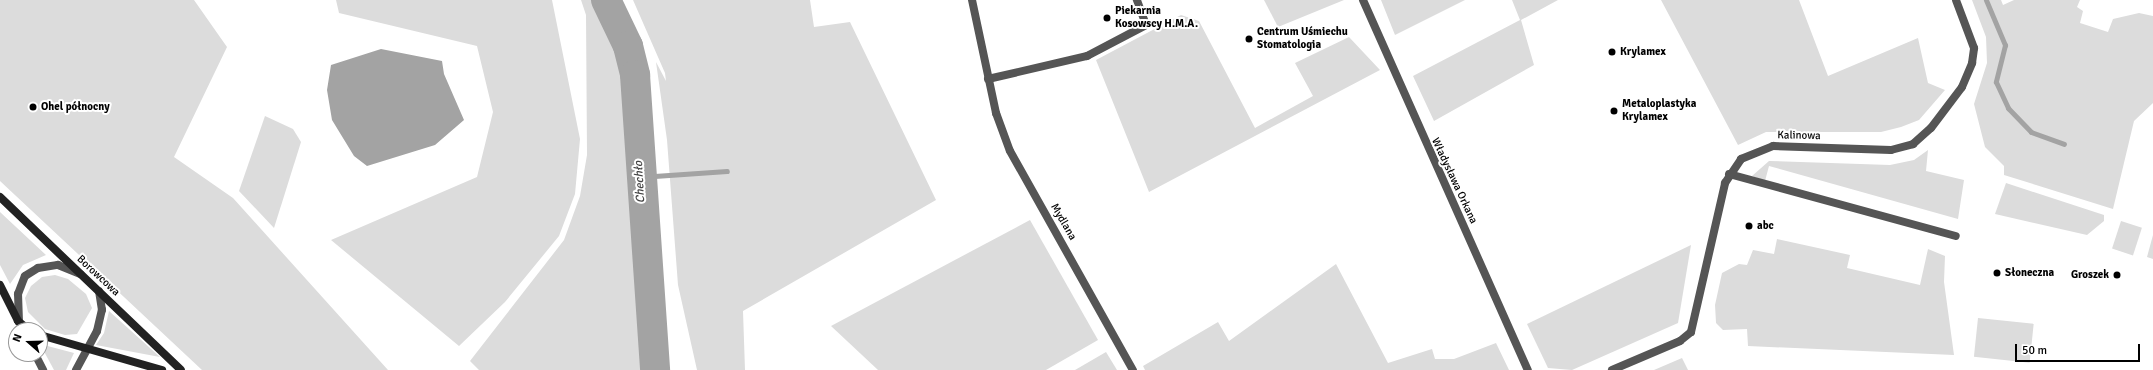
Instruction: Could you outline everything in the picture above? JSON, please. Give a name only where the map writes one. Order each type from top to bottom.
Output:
[{"type":"street","name":"Mydlana","points":[[972,0],[988,79],[1010,151],[1133,370]]},
{"type":"street","points":[[988,79],[1087,56],[1146,25],[1137,0]]},
{"type":"street","name":"Władysława Orkana","points":[[1363,0],[1528,370]]},
{"type":"street","name":"Kalinowa","points":[[1612,370],[1680,342],[1691,332],[1729,174],[1741,159],[1773,146],[1891,150],[1912,144],[1931,128],[1962,87],[1972,63],[1974,48],[1956,0]]},
{"type":"street","points":[[1729,174],[1956,236]]},
{"type":"street","name":"Borowcowa","points":[[0,197],[181,370]]},
{"type":"street","points":[[18,321],[18,294],[25,276],[38,268],[58,265],[80,274]]},
{"type":"street","points":[[0,285],[18,321]]},
{"type":"street","points":[[76,370],[102,310],[98,291]]},
{"type":"street","points":[[48,337],[162,370]]},
{"type":"shaded area","points":[[0,0],[194,0],[227,47],[174,157],[233,198],[388,370],[202,370],[0,181]]},
{"type":"shaded area","points":[[336,0],[552,0],[580,139],[575,194],[559,236],[505,302],[459,346],[331,240],[477,177],[493,112],[477,46],[339,13]]},
{"type":"shaded area","points":[[581,0],[597,0],[621,44],[632,111],[639,295],[651,370],[479,370],[470,361],[564,240],[580,196],[587,155],[586,15]]},
{"type":"shaded area","points":[[633,0],[810,0],[814,27],[850,22],[936,200],[743,311],[745,370],[697,370],[678,285],[667,140],[656,62],[666,81],[665,73]]},
{"type":"shaded area","points":[[1264,0],[1344,0],[1278,27]]},
{"type":"shaded area","points":[[1381,0],[1465,0],[1395,35]]},
{"type":"shaded area","points":[[1512,0],[1558,0],[1521,20],[1534,65],[1434,121],[1413,76],[1520,20]]},
{"type":"shaded area","points":[[1661,0],[1799,0],[1828,76],[1918,38],[1928,83],[1945,90],[1919,120],[1901,127],[1881,132],[1766,132],[1738,145]]},
{"type":"shaded area","points":[[1972,0],[2001,0],[2003,5],[2014,0],[2080,0],[2077,7],[2083,11],[2080,23],[2108,32],[2113,19],[2139,13],[2153,16],[2153,103],[2134,121],[2113,209],[2004,175],[2004,166],[1985,147],[1974,104],[1987,63],[1986,37]]},
{"type":"shaded area","points":[[1181,15],[1199,21],[1255,128],[1313,96],[1295,63],[1349,37],[1380,70],[1149,192],[1096,60]]},
{"type":"shaded area","points":[[381,49],[442,61],[444,74],[464,120],[435,145],[367,166],[354,156],[332,120],[327,90],[331,65]]},
{"type":"shaded area","points":[[265,116],[293,129],[301,142],[274,228],[239,191]]},
{"type":"shaded area","points":[[1928,150],[1926,171],[1964,180],[1958,219],[1769,166],[1765,181],[1752,176],[1769,161],[1890,165],[1914,160]]},
{"type":"shaded area","points":[[2006,183],[2104,215],[2104,221],[2087,235],[1995,214]]},
{"type":"shaded area","points":[[0,212],[46,255],[23,265],[10,284],[0,265]]},
{"type":"shaded area","points":[[1030,220],[1098,340],[1046,370],[878,370],[831,326]]},
{"type":"shaded area","points":[[2121,221],[2142,228],[2133,255],[2112,249]]},
{"type":"shaded area","points":[[2153,235],[2153,259],[2147,257]]},
{"type":"shaded area","points":[[1777,239],[1850,255],[1847,268],[1920,285],[1928,249],[1945,256],[1944,282],[1954,355],[1748,346],[1747,329],[1723,330],[1716,323],[1715,305],[1722,273],[1739,264],[1747,265],[1753,250],[1774,254]]},
{"type":"shaded area","points":[[1691,245],[1678,323],[1572,370],[1548,368],[1527,324]]},
{"type":"shaded area","points":[[1336,264],[1388,363],[1432,349],[1435,359],[1454,359],[1496,343],[1509,370],[1145,370],[1143,366],[1218,322],[1229,341]]},
{"type":"shaded area","points":[[55,275],[68,279],[86,294],[92,308],[77,334],[65,335],[48,330],[48,322],[38,322],[28,312],[25,298],[31,286],[42,277]]},
{"type":"shaded area","points":[[109,311],[160,357],[96,345],[104,333]]},
{"type":"shaded area","points":[[1978,318],[2034,324],[2030,363],[1974,357]]},
{"type":"shaded area","points":[[48,346],[74,353],[66,370],[54,370],[48,359]]},
{"type":"shaded area","points":[[1106,352],[1117,370],[1075,370]]},
{"type":"shaded area","points":[[1682,358],[1688,370],[1654,370]]},
{"type":"waterway","name":"Chechło","points":[[606,0],[628,46],[635,75],[655,370]]},
{"type":"waterway","points":[[1986,0],[2005,45],[1996,82],[2008,108],[2031,132],[2064,144]]},
{"type":"waterway","points":[[640,177],[727,171]]},
{"type":"place","name":"Piekarnia Kosowscy H.M.A.","points":[[1107,18]]},
{"type":"place","name":"Centrum Uśmiechu Stomatologia","points":[[1249,39]]},
{"type":"place","name":"Krylamex","points":[[1612,52]]},
{"type":"place","name":"Ohel północny","points":[[33,107]]},
{"type":"place","name":"Metaloplastyka Krylamex","points":[[1614,111]]},
{"type":"place","name":"abc","points":[[1749,226]]},
{"type":"place","name":"Słoneczna","points":[[1997,273]]},
{"type":"place","name":"Groszek","points":[[2117,275]]}]
